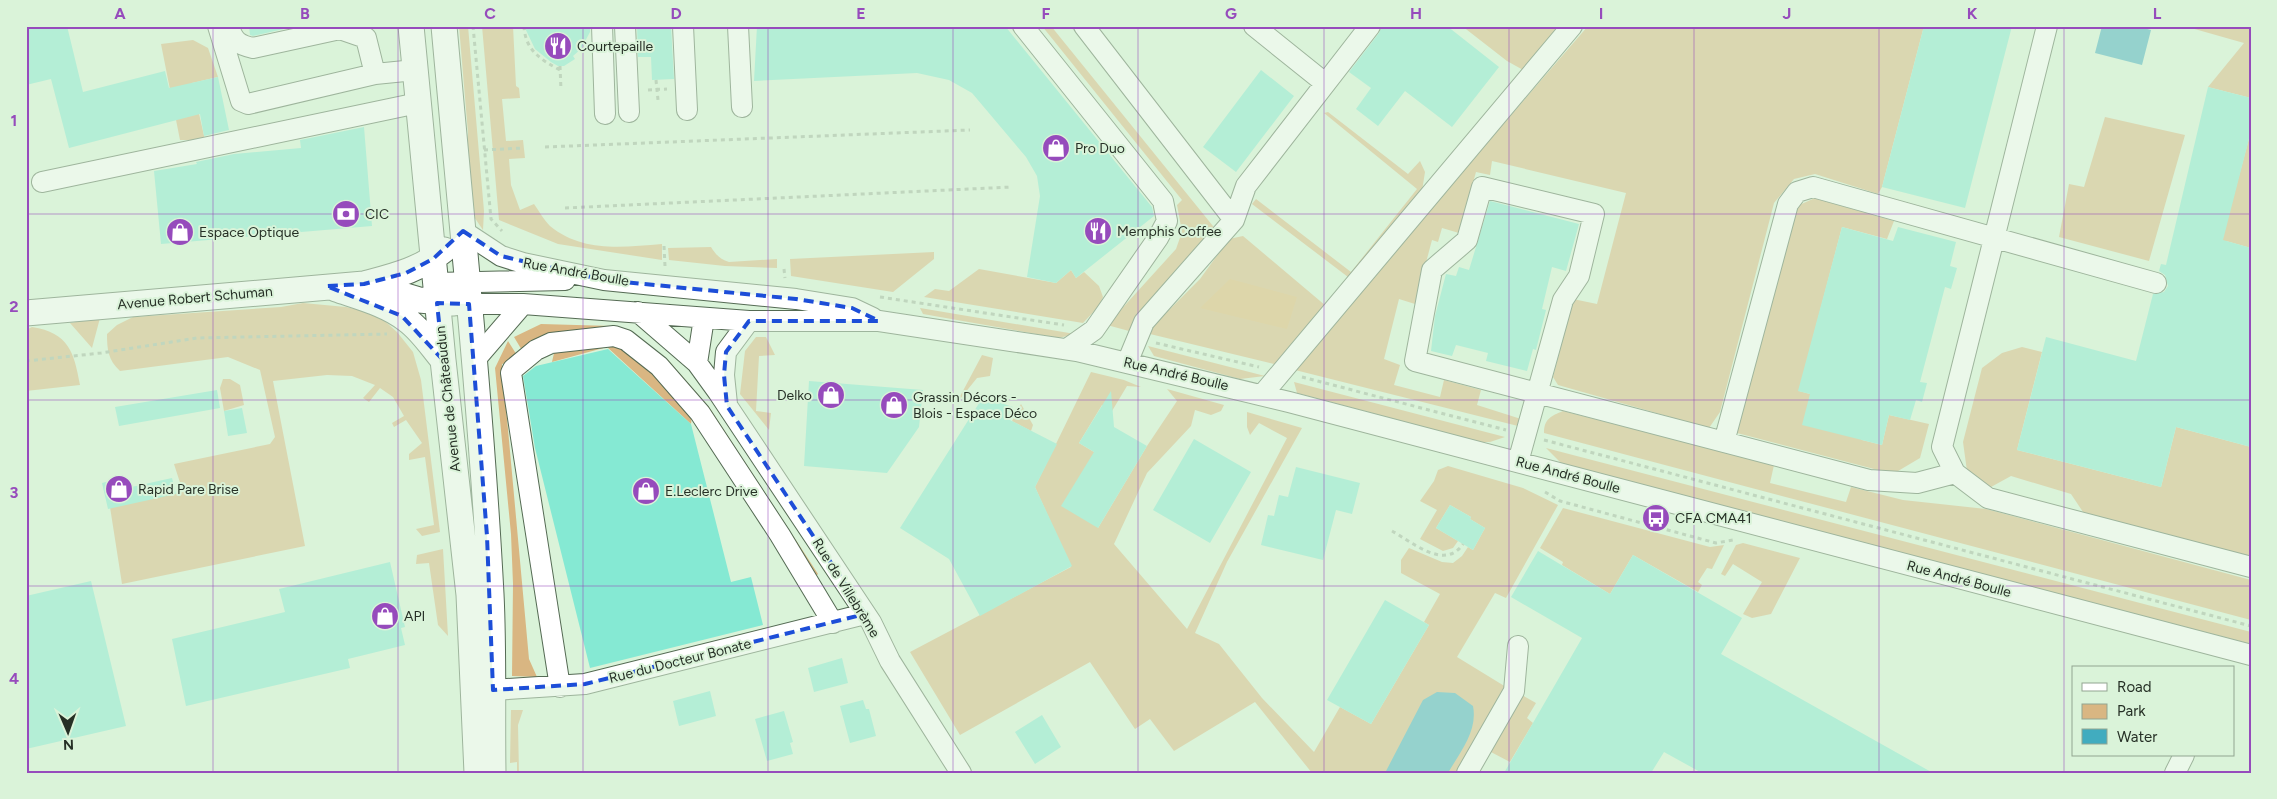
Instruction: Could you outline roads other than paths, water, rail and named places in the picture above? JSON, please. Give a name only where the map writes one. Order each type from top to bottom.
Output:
[{"type":"main road","name":"Avenue de Châteaudun","points":[[411,26],[443,360],[469,586],[476,773]]},
{"type":"main road","name":"Avenue de Châteaudun","points":[[444,26],[474,361],[490,594],[493,773]]},
{"type":"main road","name":"Avenue Robert Schuman","points":[[364,284],[409,298],[435,282],[463,231]]},
{"type":"main road","name":"Avenue Robert Schuman","points":[[26,314],[364,284],[406,273],[468,293]]},
{"type":"main road","points":[[326,286],[379,304],[402,316],[414,326],[443,360]]},
{"type":"street","points":[[218,26],[241,101],[248,104],[375,74],[415,70]]},
{"type":"street","points":[[229,26],[232,37],[240,45],[253,48],[340,29],[366,38],[375,74]]},
{"type":"street","points":[[602,26],[605,114]]},
{"type":"street","points":[[625,26],[629,112]]},
{"type":"street","points":[[683,26],[687,110]]},
{"type":"street","points":[[738,26],[742,107]]},
{"type":"street","points":[[1023,26],[1163,201],[1166,211],[1167,221],[1158,238],[1094,330],[1066,349]]},
{"type":"street","points":[[1084,26],[1234,220]]},
{"type":"street","points":[[1254,26],[1325,84]]},
{"type":"street","points":[[1127,363],[1144,322],[1234,220],[1246,186],[1370,26]]},
{"type":"street","points":[[1262,395],[1572,26]]},
{"type":"street","points":[[2047,26],[1942,447],[1955,473],[1988,498],[2251,567]]},
{"type":"street","points":[[42,182],[418,103]]},
{"type":"street","points":[[1518,462],[1537,394],[1563,300],[1579,276],[1594,214],[1482,187],[1467,240],[1432,270],[1415,361],[1537,394],[1869,480],[1917,483],[1955,473]]},
{"type":"street","points":[[1724,442],[1788,204],[1797,192],[1813,187],[1995,236],[2156,283]]},
{"type":"street","name":"Rue André Boulle","points":[[463,231],[501,256],[523,263],[604,280],[796,299],[852,308],[879,321]]},
{"type":"street","points":[[468,293],[604,280]]},
{"type":"street","points":[[696,362],[711,316],[697,289]]},
{"type":"street","name":"Rue André Boulle","points":[[468,293],[523,304],[711,316],[749,321],[879,321],[1066,349],[1262,395],[1518,462],[2241,659]]},
{"type":"street","name":"Rue André Boulle","points":[[711,316],[796,299]]},
{"type":"street","points":[[474,361],[523,304]]},
{"type":"street","name":"Rue de Villebrème","points":[[638,312],[696,362],[727,406],[865,614],[890,661],[960,773]]},
{"type":"street","name":"Rue de Villebrème","points":[[711,316],[726,352],[724,374],[727,406]]},
{"type":"street","points":[[726,352],[749,321]]},
{"type":"street","points":[[560,687],[511,373],[514,368],[536,350],[551,343],[614,336],[626,340],[659,366],[700,413],[780,535],[833,622]]},
{"type":"street","name":"Rue du Docteur Bonate","points":[[493,690],[585,684],[865,614]]},
{"type":"street","points":[[1467,773],[1514,691],[1518,646]]},
{"type":"street","points":[[2174,773],[2183,756]]},
{"type":"water","points":[[2102,26],[2136,26],[2151,30],[2142,65],[2095,53]]},
{"type":"water","points":[[1437,692],[1455,693],[1473,706],[1473,724],[1470,733],[1463,749],[1448,773],[1385,773],[1423,700]]},
{"type":"place","name":"Courtepaille","points":[[558,46]]},
{"type":"place","name":"Pro Duo","points":[[1056,148]]},
{"type":"place","name":"CIC","points":[[346,214]]},
{"type":"place","name":"Memphis Coffee","points":[[1098,231]]},
{"type":"place","name":"Espace Optique","points":[[180,232]]},
{"type":"place","name":"Delko","points":[[831,395]]},
{"type":"place","name":"Grassin Décors - Blois - Espace Déco","points":[[894,405]]},
{"type":"place","name":"Rapid Pare Brise","points":[[119,489]]},
{"type":"place","name":"E.Leclerc Drive","points":[[646,491]]},
{"type":"place","name":"CFA CMA41","points":[[1656,518]]},
{"type":"place","name":"API","points":[[385,616]]}]
